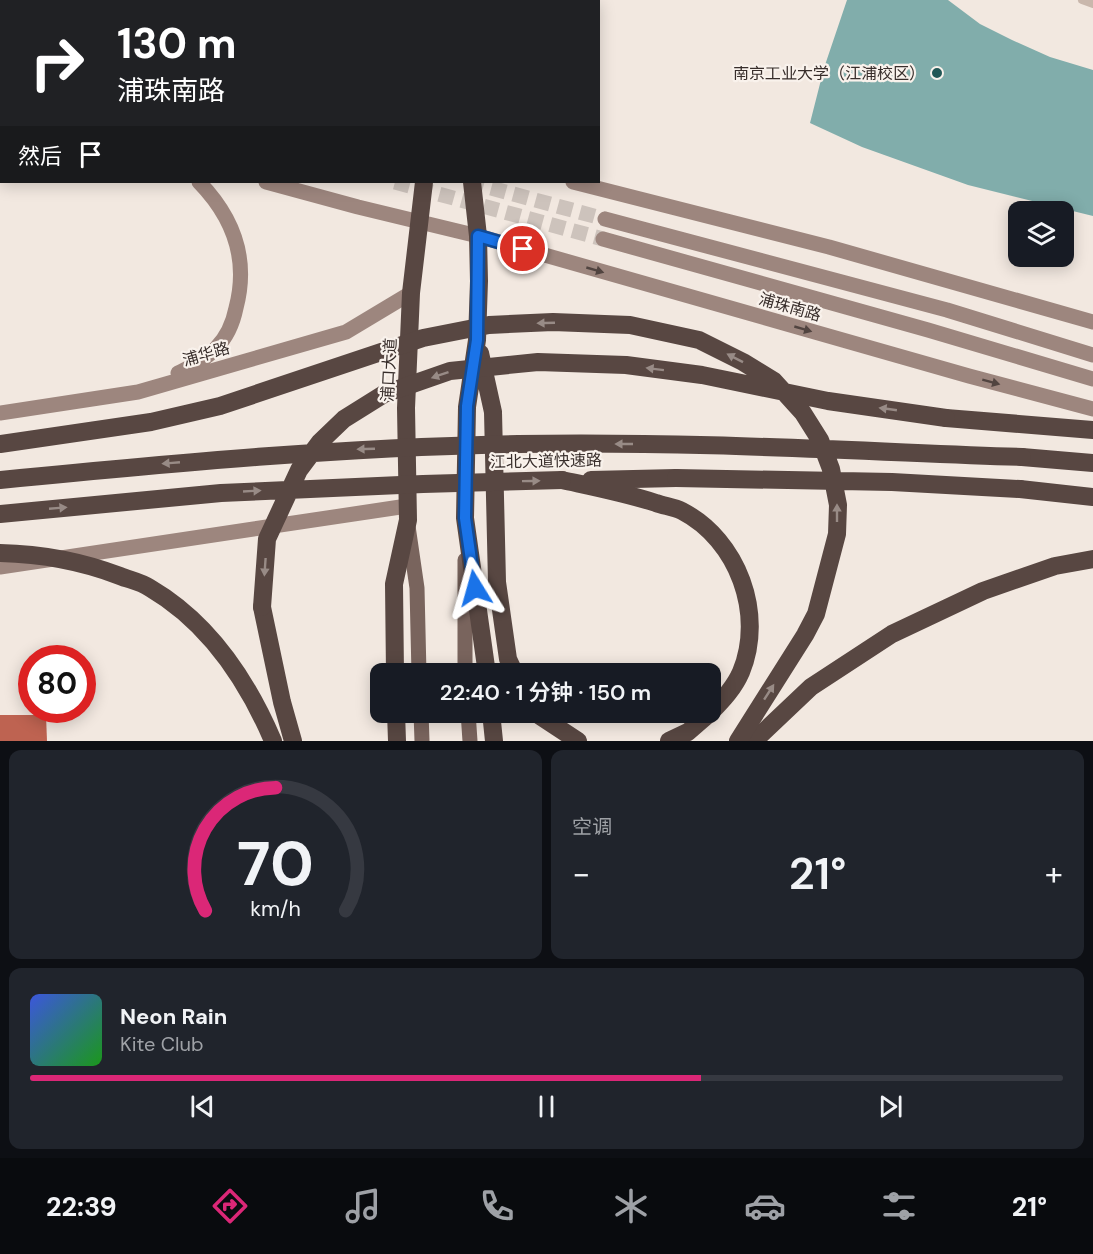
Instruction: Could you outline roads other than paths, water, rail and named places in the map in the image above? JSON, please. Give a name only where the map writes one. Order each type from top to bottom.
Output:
[{"type":"highway","name":"浦口大道","points":[[395,663],[394,584],[407,513],[406,408],[411,293],[424,183]]},
{"type":"highway","points":[[472,183],[478,236],[477,340],[467,406],[465,518],[485,663]]},
{"type":"highway","points":[[0,444],[151,422],[220,406],[423,338],[489,325],[553,322],[630,325],[699,340],[743,362],[774,381],[803,413],[820,440],[831,469],[838,505],[837,534],[816,614],[738,741]]},
{"type":"highway","points":[[477,340],[493,412],[497,582],[504,639],[510,663]]},
{"type":"highway","points":[[293,741],[282,702],[262,607],[267,539],[299,470],[320,442],[344,419],[384,394],[450,371],[538,362],[626,365],[702,375],[828,400],[946,418],[1093,430]]},
{"type":"highway","name":"江北大道快速路","points":[[0,480],[353,450],[518,444],[682,444],[1022,457],[1093,463]]},
{"type":"highway","name":"江北大道快速路","points":[[0,514],[221,493],[423,484],[676,478],[892,482],[1020,489],[1093,497]]},
{"type":"highway","points":[[562,480],[637,497],[681,511],[710,531],[734,564],[749,601],[749,642],[741,672],[729,693],[721,701]]},
{"type":"highway","points":[[0,553],[30,553],[87,564],[149,587],[207,633],[233,665],[264,720],[273,741]]},
{"type":"highway","points":[[753,741],[811,687],[892,634],[983,591],[1055,566],[1093,560]]},
{"type":"highway","points":[[396,723],[397,741]]},
{"type":"highway","points":[[492,723],[494,738]]},
{"type":"highway","points":[[551,723],[578,741]]},
{"type":"highway","points":[[669,741],[688,732],[698,723]]},
{"type":"main road","name":"浦口大道","points":[[407,513],[417,588],[419,663]]},
{"type":"main road","points":[[465,518],[465,663]]},
{"type":"main road","points":[[421,723],[422,741]]},
{"type":"main road","points":[[469,723],[470,741]]},
{"type":"street","points":[[138,393],[200,363],[218,347],[232,326],[241,278],[240,251],[228,222],[200,183]]},
{"type":"street","name":"浦珠南路","points":[[270,183],[478,236],[969,376],[1093,409]]},
{"type":"street","points":[[577,183],[830,247],[1093,322]]},
{"type":"street","points":[[605,219],[947,310],[1093,355]]},
{"type":"street","name":"浦珠南路","points":[[603,239],[1093,379]]},
{"type":"street","name":"浦华路","points":[[0,413],[138,393],[346,332],[411,293]]},
{"type":"street","points":[[0,567],[407,513]]},
{"type":"lane","points":[[1082,0],[1093,4]]},
{"type":"water","name":"南京工业大学（江浦校区）","points":[[847,0],[948,0],[980,24],[1012,40],[1050,57],[1093,70],[1093,216],[1074,211],[1074,201],[1033,201],[968,185],[862,147],[810,123],[824,68]]},
{"type":"tunnel","points":[[399,183],[603,239]]},
{"type":"tunnel","points":[[473,183],[605,219]]},
{"type":"place","name":"南京工业大学（江浦校区）","points":[[937,73]]}]
